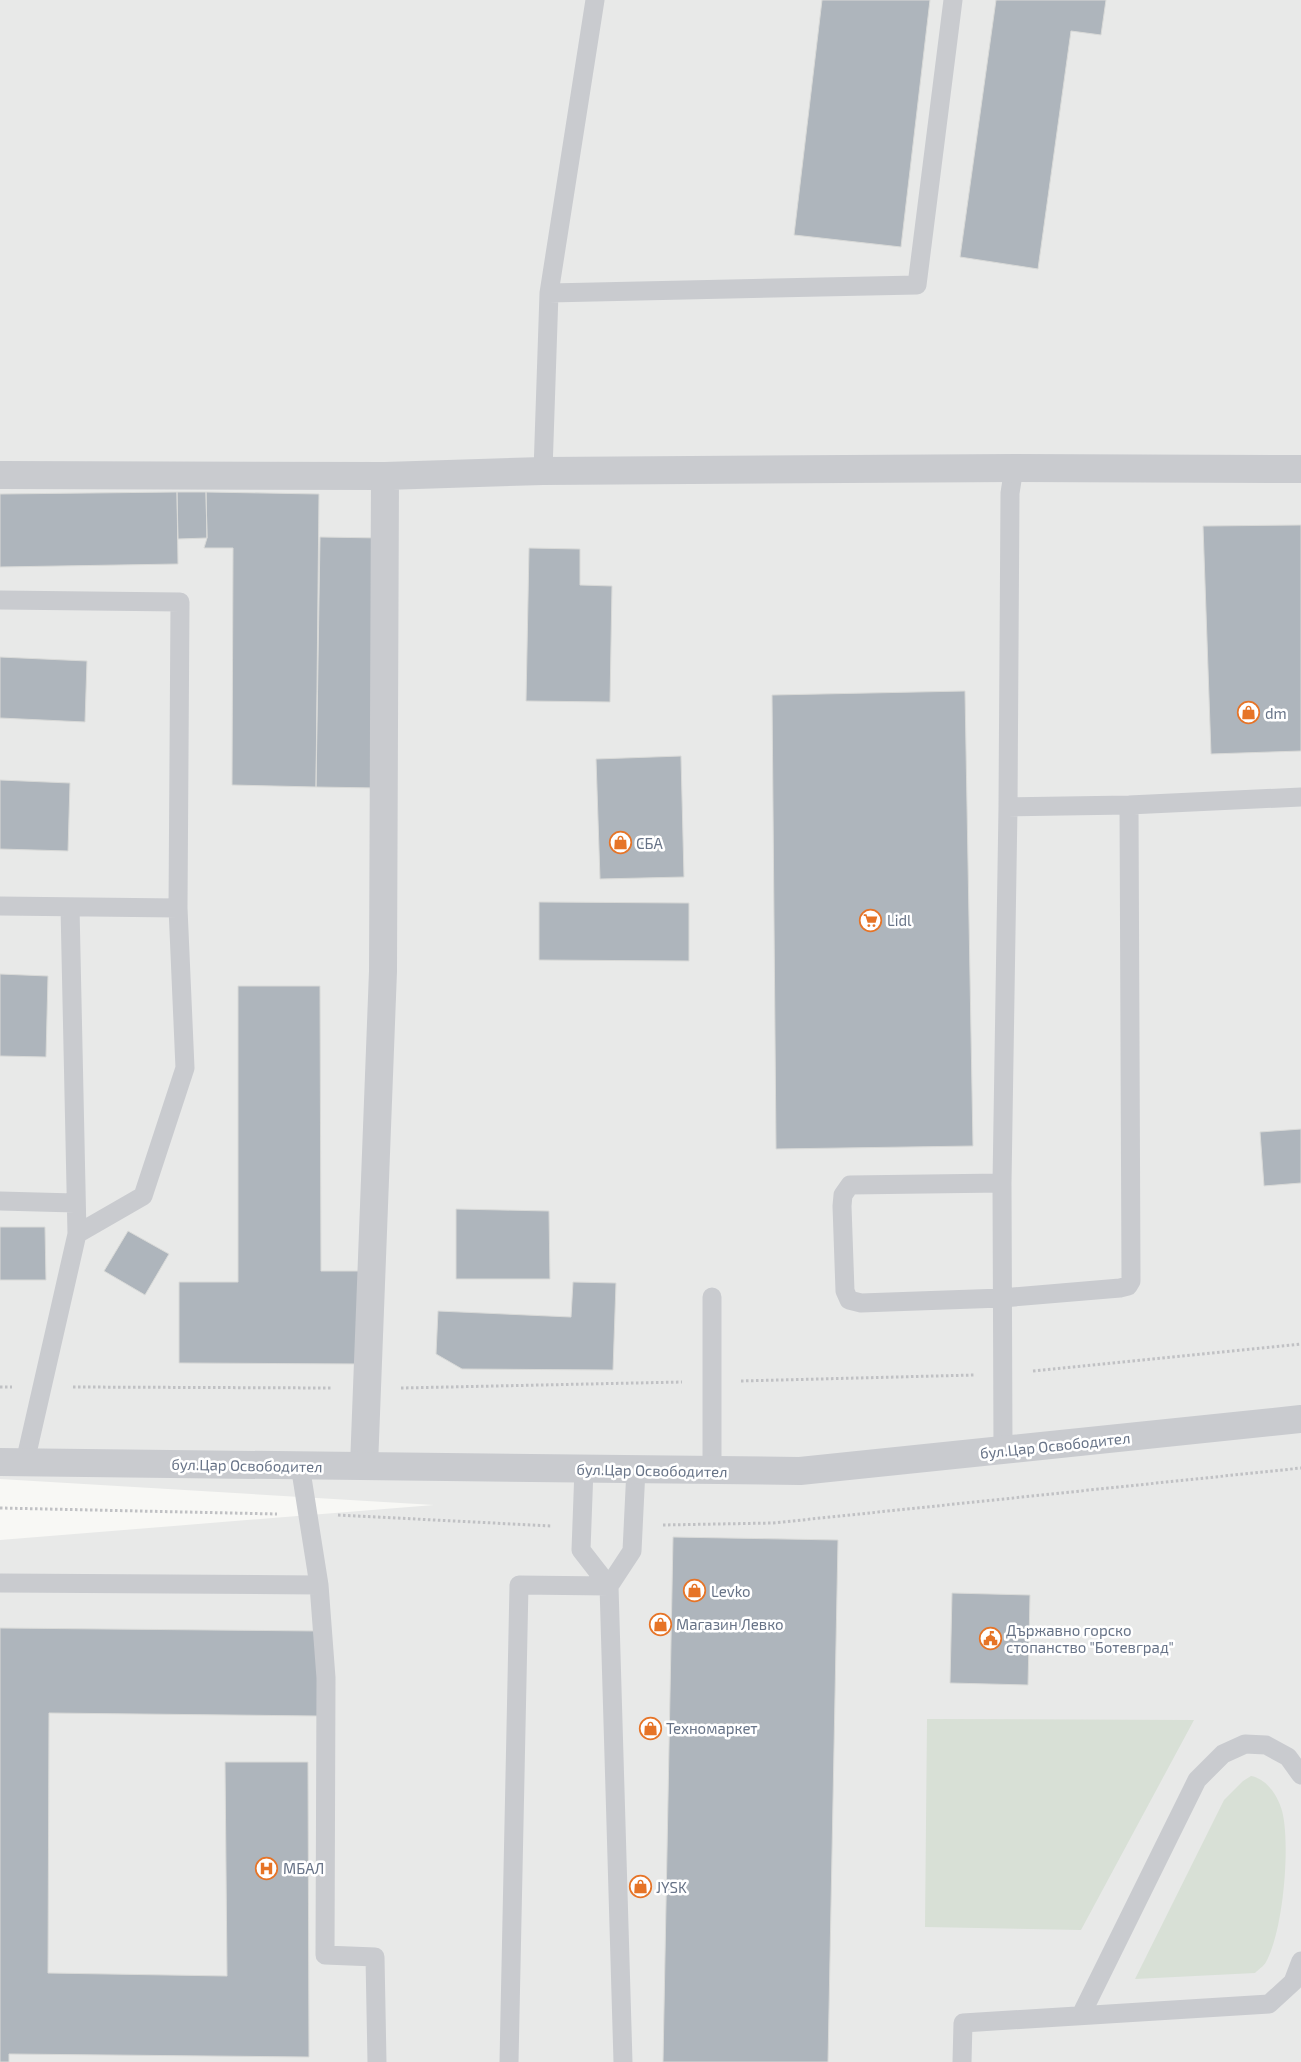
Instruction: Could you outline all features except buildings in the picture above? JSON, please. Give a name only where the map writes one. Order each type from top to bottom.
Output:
[{"type":"street","points":[[0,474],[385,476],[543,471],[1014,468],[1301,469]]},
{"type":"street","points":[[364,1466],[383,971],[385,476]]},
{"type":"street","name":"бул.Цар Освободител","points":[[13,1462],[800,1471],[1301,1419]]},
{"type":"lane","points":[[543,471],[549,293],[595,0]]},
{"type":"lane","points":[[549,293],[917,285],[953,0]]},
{"type":"lane","points":[[1003,1450],[1002,1183],[1008,807],[1010,493],[1014,468]]},
{"type":"lane","points":[[0,600],[180,602],[178,908],[185,1068],[143,1196],[77,1234]]},
{"type":"lane","points":[[1008,807],[1129,805],[1301,796]]},
{"type":"lane","points":[[1002,1183],[850,1185],[843,1195],[842,1206],[845,1291],[850,1300],[860,1303],[1002,1298],[1120,1288],[1128,1286],[1131,1281],[1129,805]]},
{"type":"lane","points":[[0,906],[178,908]]},
{"type":"lane","points":[[13,1462],[42,1387],[77,1234],[70,907]]},
{"type":"lane","points":[[0,1201],[75,1203]]},
{"type":"lane","points":[[712,1297],[712,1470]]},
{"type":"lane","points":[[300,1466],[319,1585],[326,1678],[325,1955],[375,1957],[377,2062]]},
{"type":"lane","points":[[584,1469],[580,1550],[609,1586]]},
{"type":"lane","points":[[623,2062],[609,1586],[632,1551],[636,1469]]},
{"type":"lane","points":[[0,1583],[319,1585]]},
{"type":"lane","points":[[509,2062],[519,1585],[609,1586]]},
{"type":"lane","points":[[1081,2014],[1197,1780],[1223,1754],[1245,1744],[1266,1745],[1288,1757],[1301,1775]]},
{"type":"lane","points":[[962,2062],[963,2023],[1081,2014],[1233,2008],[1269,2004],[1293,1982],[1301,1961]]},
{"type":"path","points":[[0,1387],[367,1388],[713,1382],[1004,1374],[1301,1344]]},
{"type":"shaded area","points":[[0,0],[1301,0],[1301,2062],[0,2062],[0,1540],[434,1505],[0,1479]]},
{"type":"shaded area","points":[[927,1719],[1194,1720],[1081,1930],[925,1927]]},
{"type":"shaded area","points":[[1251,1776],[1268,1785],[1276,1796],[1283,1815],[1285,1830],[1284,1890],[1281,1911],[1272,1948],[1266,1962],[1255,1973],[1135,1979],[1224,1800],[1243,1781]]},
{"type":"place","name":"dm","points":[[1249,713]]},
{"type":"place","name":"СБА","points":[[620,843]]},
{"type":"place","name":"Lidl","points":[[871,920]]},
{"type":"place","name":"Levko","points":[[695,1591]]},
{"type":"place","name":"Магазин Левко","points":[[660,1624]]},
{"type":"place","name":"Държавно горско стопанство \"Ботевград\"","points":[[990,1639]]},
{"type":"place","name":"Техномаркет","points":[[650,1728]]},
{"type":"place","name":"МБАЛ","points":[[267,1868]]},
{"type":"place","name":"JYSK","points":[[640,1887]]}]
